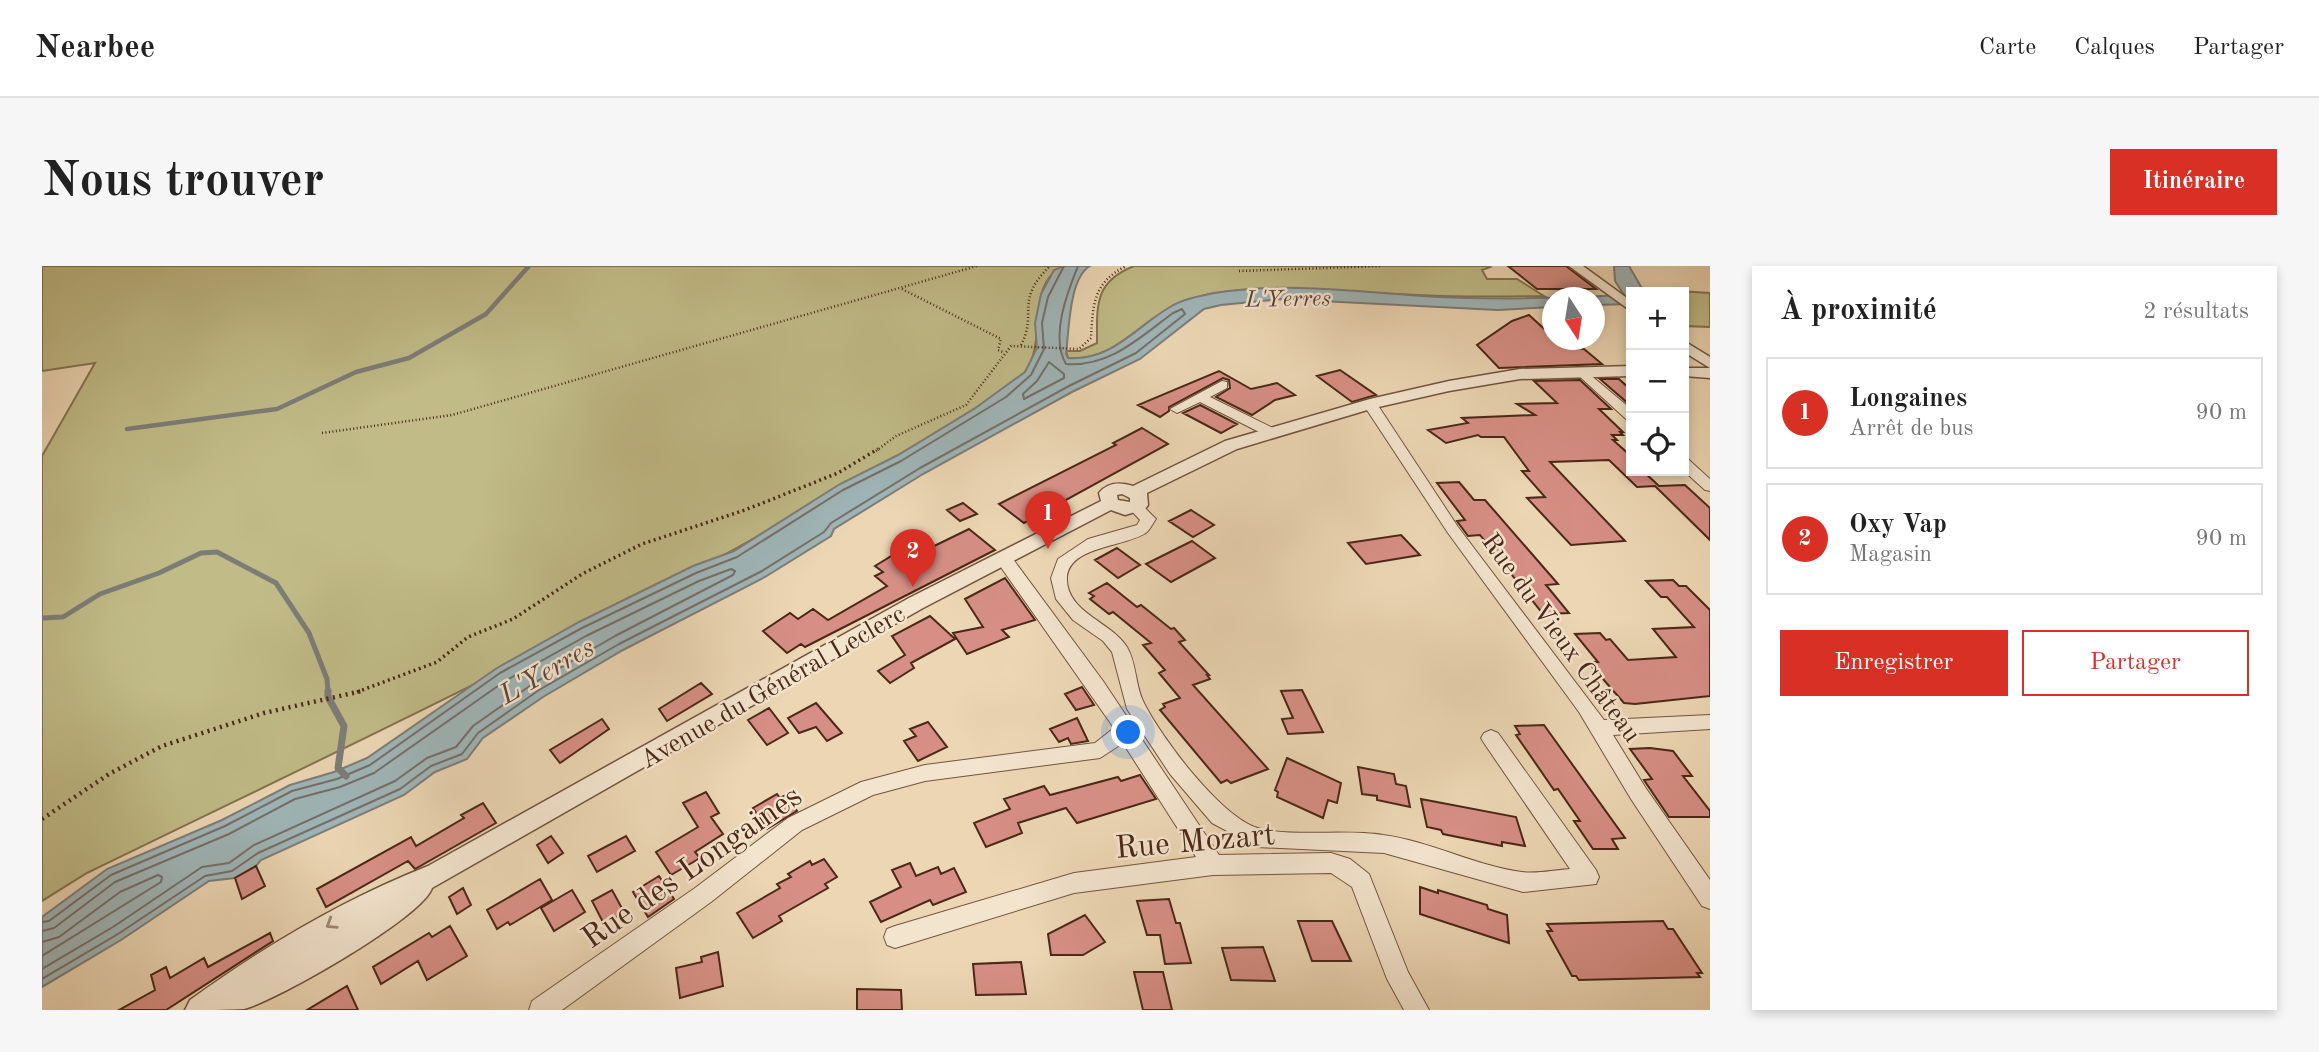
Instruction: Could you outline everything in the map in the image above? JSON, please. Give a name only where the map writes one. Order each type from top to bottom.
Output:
[{"type":"street","points":[[1575,266],[1626,303]]},
{"type":"street","points":[[1689,349],[1710,364]]},
{"type":"street","name":"Avenue du Général Leclerc","points":[[203,1010],[277,980],[403,902],[437,874],[916,603],[1110,503],[1107,496],[1111,491],[1119,488],[1135,499],[1231,445],[1370,404],[1488,378],[1626,371]]},
{"type":"street","points":[[1582,372],[1628,413]]},
{"type":"street","points":[[1689,372],[1710,373]]},
{"type":"street","points":[[1177,409],[1222,385]]},
{"type":"street","points":[[1200,397],[1270,432]]},
{"type":"street","name":"Rue du Vieux Château","points":[[1370,404],[1453,530],[1599,728],[1637,793],[1701,874],[1710,899]]},
{"type":"street","points":[[1689,468],[1710,487]]},
{"type":"street","points":[[1135,499],[1148,519],[1142,528],[1094,544],[1064,563],[1059,578],[1064,599],[1079,616],[1109,637],[1120,650],[1134,704],[1177,768],[1219,817],[1257,838],[1384,844],[1523,882],[1588,877],[1490,738]]},
{"type":"street","points":[[1004,559],[1100,688],[1213,865]]},
{"type":"street","points":[[1599,728],[1710,722]]},
{"type":"street","name":"Rue des Longaines","points":[[541,1010],[703,895],[795,824],[869,788],[925,774],[1100,750],[1125,730]]},
{"type":"street","name":"Rue Mozart","points":[[895,937],[1074,883],[1213,865],[1331,863],[1342,866],[1361,881],[1399,979],[1417,1010]]},
{"type":"path","points":[[323,433],[452,415],[977,266]]},
{"type":"path","points":[[1021,345],[1028,334],[1030,324],[1027,298],[1042,273],[1050,266]]},
{"type":"path","points":[[42,819],[108,774],[162,746],[252,716],[346,695],[393,680],[437,662],[468,637],[513,619],[582,574],[642,544],[745,510],[850,468],[896,436],[974,399],[1004,352],[1011,346],[1079,349],[1091,338],[1093,306],[1099,286],[1107,277],[1126,266]]},
{"type":"path","points":[[1239,271],[1381,266]]},
{"type":"path","points":[[900,288],[1001,339],[998,350],[1004,352]]},
{"type":"shaded area","points":[[42,266],[1064,266],[1052,274],[1044,286],[1032,360],[1025,372],[1009,387],[761,535],[539,652],[87,873],[42,901],[42,456],[95,363],[42,371]]},
{"type":"shaded area","points":[[1134,266],[1487,266],[1490,267],[1482,270],[1487,279],[1517,279],[1542,296],[1433,296],[1328,290],[1237,290],[1198,297],[1155,317],[1120,343],[1101,353],[1068,358],[1066,351],[1080,351],[1097,343],[1100,296],[1111,279]]},
{"type":"shaded area","points":[[1689,292],[1710,293],[1710,327],[1689,326]]},
{"type":"water","name":"L'Yerres","points":[[1064,266],[1090,266],[1083,272],[1074,293],[1069,319],[1066,354],[1068,358],[1098,354],[1123,341],[1170,307],[1215,293],[1298,288],[1438,297],[1542,298],[1542,308],[1498,310],[1281,299],[1204,309],[1140,359],[1072,392],[923,474],[834,529],[831,536],[765,577],[623,650],[543,697],[483,738],[467,759],[435,772],[404,795],[261,860],[235,878],[209,881],[121,940],[42,987],[42,917],[107,869],[222,820],[290,785],[334,772],[367,758],[497,668],[579,622],[693,566],[734,551],[840,484],[898,455],[974,409],[1025,372],[1037,348],[1035,323],[1041,294],[1054,270]]},
{"type":"water","points":[[1614,266],[1629,266],[1641,287],[1626,287],[1626,304],[1605,305],[1605,296],[1624,295],[1615,281]]},
{"type":"building","points":[[1508,266],[1566,266],[1593,287],[1542,287],[1537,289]]},
{"type":"building","points":[[1529,315],[1542,327],[1542,350],[1585,350],[1602,364],[1499,368],[1477,345],[1512,321]]},
{"type":"building","points":[[1340,370],[1376,395],[1352,402],[1317,376]]},
{"type":"building","points":[[1219,371],[1251,389],[1277,383],[1295,395],[1275,400],[1252,415],[1216,397],[1230,388],[1229,380],[1223,378],[1169,407],[1169,411],[1160,417],[1138,405]]},
{"type":"building","points":[[1600,379],[1619,379],[1626,385],[1626,402]]},
{"type":"building","points":[[1580,380],[1611,409],[1599,409],[1623,432],[1620,432],[1623,435],[1612,435],[1617,440],[1613,440],[1626,452],[1626,476],[1648,476],[1659,486],[1685,485],[1710,508],[1710,540],[1655,486],[1637,487],[1609,460],[1550,462],[1625,541],[1571,545],[1527,498],[1545,497],[1522,471],[1529,471],[1504,437],[1478,435],[1446,443],[1428,430],[1468,423],[1462,418],[1535,415],[1517,404],[1557,403],[1534,381]]},
{"type":"building","points":[[1200,405],[1237,424],[1221,433],[1183,413]]},
{"type":"building","points":[[1142,428],[1168,444],[1024,523],[999,504],[1116,445],[1113,443]]},
{"type":"building","points":[[1459,482],[1474,500],[1485,500],[1558,584],[1546,585],[1569,613],[1543,614],[1480,535],[1468,536],[1457,521],[1465,520],[1437,483]]},
{"type":"building","points":[[963,503],[977,514],[960,521],[947,510]]},
{"type":"building","points":[[1191,510],[1214,525],[1193,537],[1169,521]]},
{"type":"building","points":[[969,529],[995,550],[805,647],[801,644],[787,653],[763,631],[790,613],[798,619],[813,609],[828,620],[887,586],[875,576],[883,572],[875,566],[914,542],[926,550]]},
{"type":"building","points":[[1401,535],[1420,555],[1366,564],[1348,543]]},
{"type":"building","points":[[1192,541],[1215,558],[1171,582],[1146,564]]},
{"type":"building","points":[[1117,548],[1140,565],[1118,578],[1095,560]]},
{"type":"building","points":[[1005,578],[1035,620],[1002,630],[1009,637],[967,654],[953,633],[983,627],[965,599]]},
{"type":"building","points":[[1673,580],[1679,586],[1686,586],[1710,610],[1710,696],[1624,703],[1588,662],[1598,662],[1575,634],[1600,633],[1606,640],[1610,639],[1628,660],[1676,657],[1653,629],[1694,627],[1667,597],[1661,597],[1646,581]]},
{"type":"building","points":[[1107,583],[1137,607],[1141,605],[1171,629],[1174,628],[1185,640],[1179,642],[1210,679],[1193,685],[1268,769],[1231,783],[1227,780],[1221,783],[1160,710],[1165,707],[1163,704],[1180,698],[1159,673],[1165,670],[1143,645],[1151,643],[1113,612],[1109,614],[1090,599],[1094,596],[1089,593]]},
{"type":"building","points":[[930,616],[955,639],[911,663],[914,668],[890,683],[878,671],[905,655],[892,636]]},
{"type":"building","points":[[701,683],[712,694],[667,721],[659,709]]},
{"type":"building","points":[[1082,687],[1094,705],[1076,710],[1065,694]]},
{"type":"building","points":[[1302,690],[1323,732],[1288,734],[1282,719],[1293,718],[1281,691]]},
{"type":"building","points":[[816,703],[842,733],[827,741],[816,727],[799,733],[788,718]]},
{"type":"building","points":[[769,708],[788,733],[767,745],[748,720]]},
{"type":"building","points":[[1077,718],[1088,741],[1071,744],[1068,738],[1059,742],[1050,729]]},
{"type":"building","points":[[602,719],[609,729],[560,763],[550,750]]},
{"type":"building","points":[[928,722],[947,747],[918,761],[904,741],[916,736],[910,729]]},
{"type":"building","points":[[1544,725],[1625,838],[1612,839],[1618,849],[1593,849],[1574,821],[1580,821],[1558,789],[1554,790],[1516,735],[1520,734],[1515,726]]},
{"type":"building","points":[[1630,749],[1673,751],[1692,776],[1683,776],[1710,811],[1710,817],[1669,817],[1644,780],[1652,779]]},
{"type":"building","points":[[1287,758],[1341,783],[1337,803],[1328,800],[1323,818],[1277,797],[1278,792],[1275,790]]},
{"type":"building","points":[[1358,767],[1394,774],[1396,784],[1406,786],[1410,807],[1362,794]]},
{"type":"building","points":[[1140,775],[1156,799],[1077,823],[1066,808],[1018,823],[1022,833],[986,847],[974,823],[1010,809],[1004,799],[1044,786],[1050,795],[1118,777],[1121,781]]},
{"type":"building","points":[[706,792],[719,813],[711,817],[723,834],[695,852],[700,858],[671,875],[656,852],[698,827],[683,803]]},
{"type":"building","points":[[777,794],[780,798],[786,795],[797,811],[767,829],[753,808]]},
{"type":"building","points":[[1421,799],[1516,817],[1525,846],[1502,842],[1502,846],[1443,834],[1441,830],[1427,827]]},
{"type":"building","points":[[483,803],[496,823],[415,869],[408,861],[326,907],[317,889],[411,837],[416,846],[464,818],[461,815]]},
{"type":"building","points":[[551,836],[563,853],[548,863],[537,845]]},
{"type":"building","points":[[626,836],[635,851],[597,872],[588,856]]},
{"type":"building","points":[[824,859],[837,877],[825,884],[828,888],[779,916],[782,921],[753,938],[737,913],[780,888],[777,884],[791,877],[788,874],[810,861],[812,865]]},
{"type":"building","points":[[910,863],[916,876],[938,867],[941,874],[954,868],[966,892],[933,905],[930,900],[881,922],[870,902],[901,887],[892,870]]},
{"type":"building","points":[[256,866],[265,886],[242,899],[235,878]]},
{"type":"building","points":[[659,876],[674,899],[648,917],[633,892]]},
{"type":"building","points":[[540,879],[552,900],[510,925],[508,922],[497,929],[487,910]]},
{"type":"building","points":[[1420,887],[1487,905],[1488,909],[1507,915],[1509,943],[1420,914]]},
{"type":"building","points":[[463,888],[471,905],[457,914],[449,897]]},
{"type":"building","points":[[572,890],[585,912],[554,931],[541,908]]},
{"type":"building","points":[[612,890],[624,912],[604,924],[592,901]]},
{"type":"building","points":[[1169,899],[1176,923],[1180,923],[1191,963],[1165,964],[1160,935],[1147,935],[1137,901]]},
{"type":"building","points":[[1085,915],[1105,942],[1083,955],[1051,955],[1048,934]]},
{"type":"building","points":[[1298,921],[1332,921],[1351,961],[1312,961]]},
{"type":"building","points":[[1663,921],[1668,929],[1673,929],[1702,973],[1697,973],[1700,977],[1579,980],[1572,976],[1547,931],[1552,931],[1547,924]]},
{"type":"building","points":[[450,926],[467,956],[427,980],[418,961],[381,984],[373,967],[429,933],[432,937]]},
{"type":"building","points":[[270,933],[273,941],[166,1010],[119,1010],[155,990],[151,975],[166,967],[170,978],[204,958],[208,967]]},
{"type":"building","points":[[1263,947],[1275,981],[1231,980],[1222,948]]},
{"type":"building","points":[[718,952],[723,986],[680,998],[676,968],[702,962],[701,957]]},
{"type":"building","points":[[1021,962],[1026,994],[976,995],[973,964]]},
{"type":"building","points":[[1134,972],[1163,972],[1172,1010],[1143,1010]]},
{"type":"building","points":[[347,986],[358,1010],[307,1010]]},
{"type":"building","points":[[857,989],[901,990],[902,1010],[857,1010]]},
{"type":"waterway","points":[[127,429],[277,409],[356,372],[409,358],[486,314],[529,266]]},
{"type":"waterway","points":[[42,618],[63,617],[100,594],[159,573],[201,553],[217,552],[276,583],[309,633],[327,679],[328,692]]},
{"type":"waterway","points":[[328,692],[328,697],[344,726],[338,768],[346,776]]},
{"type":"place","name":"Longaines","points":[[1048,549]]},
{"type":"place","name":"Oxy Vap","points":[[913,587]]}]
